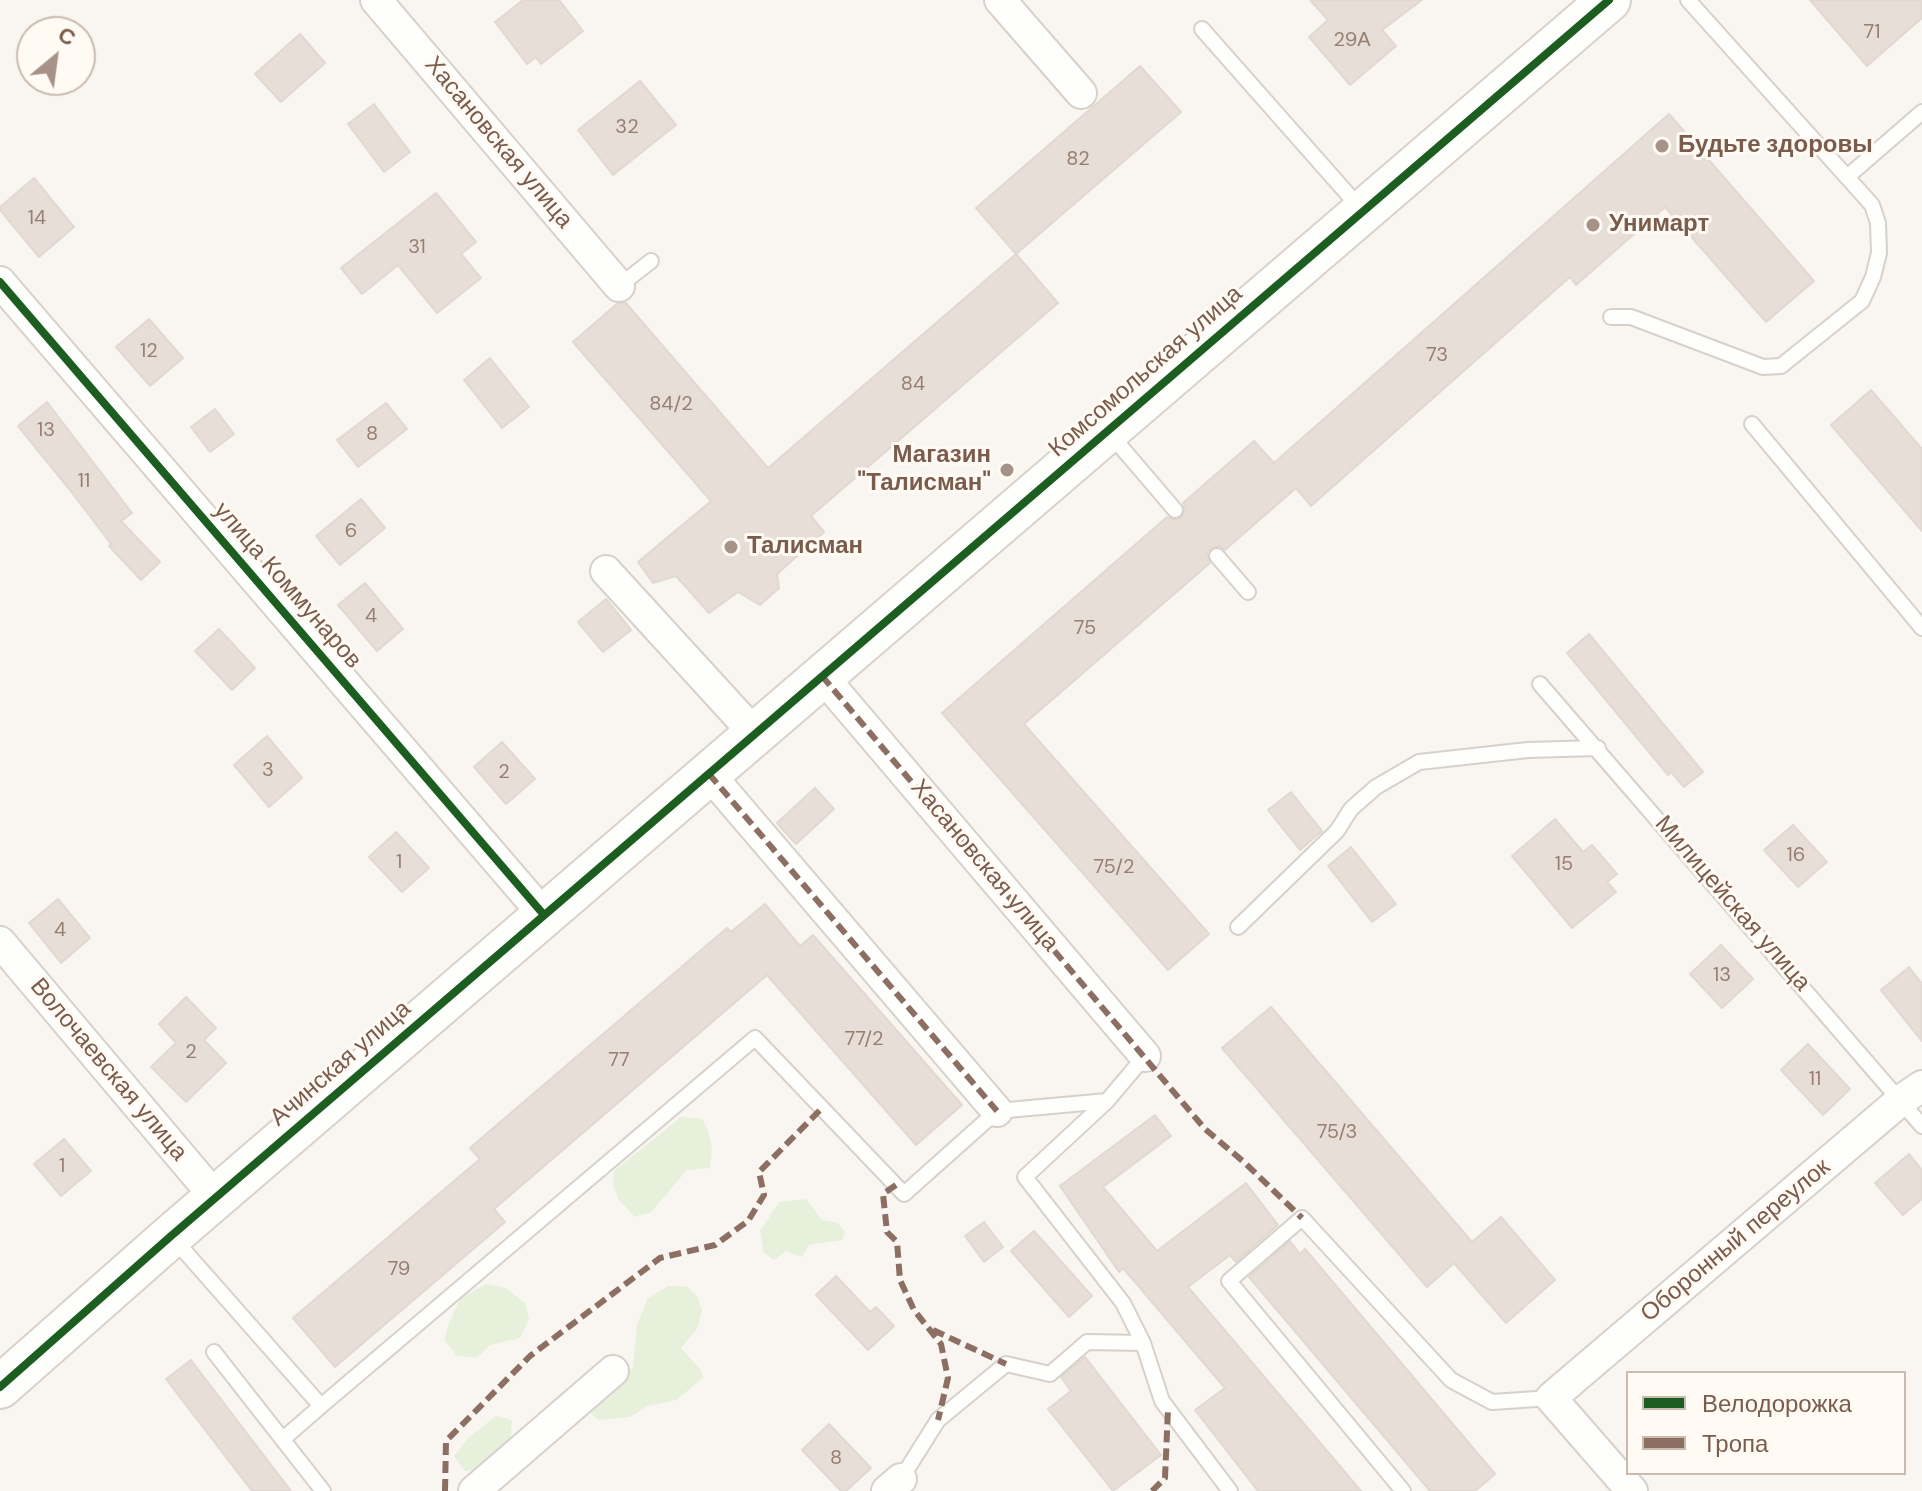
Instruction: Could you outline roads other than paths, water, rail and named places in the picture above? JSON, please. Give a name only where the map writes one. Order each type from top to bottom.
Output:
[{"type":"street","name":"Хасановская улица","points":[[376,0],[619,286]]},
{"type":"street","points":[[1000,0],[1081,93]]},
{"type":"street","name":"Комсомольская улица","points":[[709,774],[1363,211],[1588,6]]},
{"type":"street","name":"улица Коммунаров","points":[[0,282],[544,915]]},
{"type":"street","points":[[606,571],[755,734]]},
{"type":"street","name":"Хасановская улица","points":[[822,676],[1145,1056]]},
{"type":"street","points":[[709,774],[997,1111]]},
{"type":"street","name":"Ачинская улица","points":[[0,1387],[709,774]]},
{"type":"street","name":"Волочаевская улица","points":[[0,942],[216,1198]]},
{"type":"street","name":"Оборонный переулок","points":[[1551,1398],[1911,1094]]},
{"type":"street","points":[[474,1491],[613,1371]]},
{"type":"street","points":[[1551,1398],[1632,1491]]},
{"type":"lane","points":[[1611,317],[1631,317],[1763,367],[1781,366],[1862,301],[1879,253],[1878,223],[1872,205],[1688,0]]},
{"type":"lane","points":[[1202,29],[1363,211]]},
{"type":"lane","points":[[1847,177],[1922,112]]},
{"type":"lane","points":[[619,286],[651,261]]},
{"type":"lane","points":[[1752,424],[1922,628]]},
{"type":"lane","points":[[1107,431],[1175,510]]},
{"type":"lane","points":[[1217,556],[1248,592]]},
{"type":"lane","name":"Милицейская улица","points":[[1540,684],[1911,1094],[1922,1126]]},
{"type":"lane","points":[[1238,927],[1337,831],[1351,809],[1376,787],[1419,762],[1528,750],[1598,748]]},
{"type":"lane","points":[[283,1439],[755,1038],[904,1194],[997,1111],[1107,1101]]},
{"type":"lane","points":[[1145,1056],[1107,1101],[1025,1177],[1123,1303],[1143,1343],[1162,1401],[1230,1491]]},
{"type":"lane","points":[[1403,1491],[1229,1281],[1302,1218],[1451,1380],[1492,1402],[1551,1398]]},
{"type":"lane","points":[[171,1236],[321,1406]]},
{"type":"lane","points":[[894,1485],[938,1420],[1006,1364],[1050,1374],[1087,1342],[1143,1343]]},
{"type":"lane","points":[[214,1352],[323,1491]]},
{"type":"place","name":"Будьте здоровы","points":[[1662,146]]},
{"type":"place","name":"Унимарт","points":[[1593,225]]},
{"type":"place","name":"Магазин \"Талисман\"","points":[[1007,470]]},
{"type":"place","name":"Талисман","points":[[731,547]]}]
